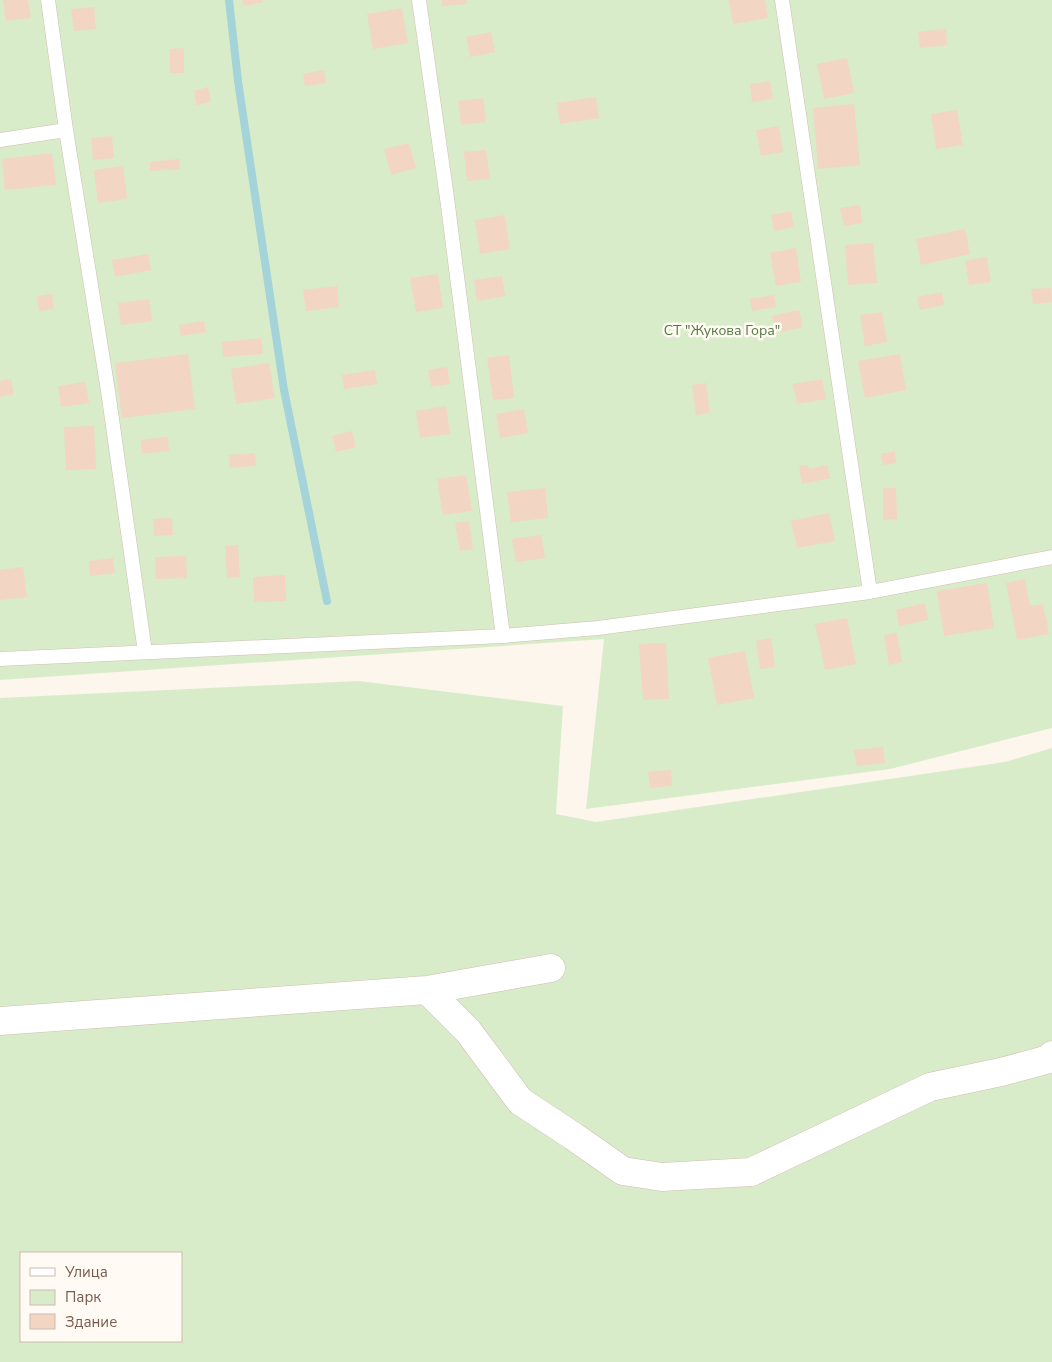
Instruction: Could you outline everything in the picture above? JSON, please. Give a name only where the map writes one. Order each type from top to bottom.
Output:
[{"type":"street","points":[[0,1021],[427,990],[551,968]]},
{"type":"street","points":[[427,990],[468,1031],[520,1101],[623,1171],[662,1177],[751,1172],[930,1087],[1001,1072],[1049,1059],[1052,1055]]},
{"type":"lane","points":[[48,0],[66,130],[108,391],[145,652]]},
{"type":"lane","points":[[419,0],[448,198],[503,636]]},
{"type":"lane","points":[[782,0],[870,592]]},
{"type":"lane","points":[[0,140],[66,130]]},
{"type":"lane","points":[[0,658],[503,636],[598,628],[870,592],[1052,558]]},
{"type":"green space","name":"СТ \"Жукова Гора\"","points":[[0,0],[1052,0],[1052,728],[890,769],[586,809],[604,639],[0,680]]},
{"type":"green space","points":[[358,681],[563,706],[556,814],[596,822],[1005,762],[1052,748],[1052,1362],[0,1362],[0,698]]},
{"type":"building","points":[[3,0],[28,0],[31,18],[6,21]]},
{"type":"building","points":[[242,0],[263,0],[263,2],[244,6]]},
{"type":"building","points":[[442,0],[466,0],[467,4],[442,6]]},
{"type":"building","points":[[729,0],[765,0],[768,18],[733,24]]},
{"type":"building","points":[[94,7],[96,29],[74,31],[71,9]]},
{"type":"building","points":[[402,8],[408,43],[373,49],[367,14]]},
{"type":"building","points":[[946,29],[947,45],[920,48],[918,32]]},
{"type":"building","points":[[491,32],[495,52],[470,57],[466,37]]},
{"type":"building","points":[[184,48],[184,73],[170,73],[170,49]]},
{"type":"building","points":[[847,58],[854,93],[824,99],[817,64]]},
{"type":"building","points":[[324,70],[326,83],[305,86],[303,74]]},
{"type":"building","points":[[770,81],[773,99],[752,102],[750,84]]},
{"type":"building","points":[[208,87],[211,102],[196,105],[194,91]]},
{"type":"building","points":[[596,97],[599,118],[560,124],[557,103]]},
{"type":"building","points":[[483,98],[486,122],[461,125],[458,101]]},
{"type":"building","points":[[854,104],[860,165],[818,169],[813,108]]},
{"type":"building","points":[[957,110],[963,145],[936,149],[931,114]]},
{"type":"building","points":[[779,126],[783,152],[761,156],[756,130]]},
{"type":"building","points":[[112,136],[114,158],[93,160],[91,138]]},
{"type":"building","points":[[409,143],[416,168],[391,175],[384,149]]},
{"type":"building","points":[[486,150],[490,179],[467,181],[464,152]]},
{"type":"building","points":[[52,153],[56,185],[5,190],[2,159]]},
{"type":"building","points":[[179,159],[180,169],[150,171],[150,162]]},
{"type":"building","points":[[123,166],[127,199],[98,203],[94,170]]},
{"type":"building","points":[[860,205],[862,223],[844,226],[840,208]]},
{"type":"building","points":[[791,211],[794,227],[774,231],[771,215]]},
{"type":"building","points":[[505,215],[510,249],[480,254],[475,220]]},
{"type":"building","points":[[965,229],[970,254],[921,265],[916,239]]},
{"type":"building","points":[[873,243],[877,283],[848,285],[845,245]]},
{"type":"building","points":[[796,248],[801,282],[776,286],[770,253]]},
{"type":"building","points":[[148,254],[151,270],[115,277],[112,260]]},
{"type":"building","points":[[987,257],[991,282],[969,285],[965,261]]},
{"type":"building","points":[[438,274],[443,308],[416,312],[410,278]]},
{"type":"building","points":[[502,276],[505,296],[477,301],[474,280]]},
{"type":"building","points":[[337,286],[339,307],[306,311],[303,290]]},
{"type":"building","points":[[1051,288],[1052,302],[1033,304],[1031,289]]},
{"type":"building","points":[[942,292],[944,305],[920,310],[917,297]]},
{"type":"building","points":[[52,294],[54,309],[39,311],[37,296]]},
{"type":"building","points":[[774,295],[776,307],[752,311],[750,299]]},
{"type":"building","points":[[149,299],[152,321],[121,325],[118,303]]},
{"type":"building","points":[[799,310],[803,327],[776,333],[772,316]]},
{"type":"building","points":[[882,312],[887,342],[865,346],[860,315]]},
{"type":"building","points":[[204,321],[206,332],[181,336],[179,325]]},
{"type":"building","points":[[261,338],[263,354],[223,357],[222,342]]},
{"type":"building","points":[[188,354],[195,409],[122,418],[115,363]]},
{"type":"building","points":[[900,354],[906,390],[865,398],[858,361]]},
{"type":"building","points":[[509,355],[514,398],[493,400],[487,358]]},
{"type":"building","points":[[269,363],[275,398],[236,404],[231,369]]},
{"type":"building","points":[[447,367],[450,384],[431,387],[428,370]]},
{"type":"building","points":[[375,370],[377,384],[344,389],[342,375]]},
{"type":"building","points":[[11,379],[14,394],[0,397],[0,381]]},
{"type":"building","points":[[822,379],[826,399],[797,404],[793,384]]},
{"type":"building","points":[[85,382],[89,403],[61,407],[58,386]]},
{"type":"building","points":[[706,383],[710,413],[696,415],[692,385]]},
{"type":"building","points":[[446,406],[450,434],[420,438],[416,411]]},
{"type":"building","points":[[524,409],[528,433],[500,438],[496,414]]},
{"type":"building","points":[[94,426],[96,469],[66,470],[64,427]]},
{"type":"building","points":[[352,431],[356,447],[336,452],[332,436]]},
{"type":"building","points":[[168,437],[169,451],[142,454],[141,440]]},
{"type":"building","points":[[895,451],[896,463],[883,465],[881,454]]},
{"type":"building","points":[[255,453],[256,466],[230,468],[229,455]]},
{"type":"building","points":[[808,465],[809,469],[827,465],[830,478],[802,484],[799,466]]},
{"type":"building","points":[[466,475],[472,511],[443,515],[437,479]]},
{"type":"building","points":[[545,488],[548,518],[511,522],[507,492]]},
{"type":"building","points":[[883,488],[896,488],[897,519],[883,520]]},
{"type":"building","points":[[829,513],[835,541],[797,548],[791,521]]},
{"type":"building","points":[[172,518],[173,535],[154,536],[153,519]]},
{"type":"building","points":[[469,521],[473,549],[460,551],[455,523]]},
{"type":"building","points":[[541,535],[545,558],[516,562],[512,539]]},
{"type":"building","points":[[238,545],[240,577],[227,578],[225,546]]},
{"type":"building","points":[[186,556],[187,578],[156,579],[155,557]]},
{"type":"building","points":[[113,558],[115,573],[90,576],[89,561]]},
{"type":"building","points":[[23,567],[27,597],[0,600],[0,570]]},
{"type":"building","points":[[285,575],[286,601],[254,602],[253,577]]},
{"type":"building","points":[[1025,579],[1030,606],[1043,604],[1049,634],[1017,640],[1006,583]]},
{"type":"building","points":[[987,583],[994,628],[944,636],[937,591]]},
{"type":"building","points":[[925,603],[928,620],[899,626],[896,610]]},
{"type":"building","points":[[847,618],[856,664],[825,670],[815,624]]},
{"type":"building","points":[[897,633],[902,662],[889,665],[884,635]]},
{"type":"building","points":[[771,638],[775,667],[760,669],[756,641]]},
{"type":"building","points":[[666,643],[669,699],[643,700],[639,644]]},
{"type":"building","points":[[745,651],[754,698],[717,705],[708,658]]},
{"type":"building","points":[[883,747],[885,763],[857,766],[854,750]]},
{"type":"building","points":[[671,770],[672,786],[650,788],[648,772]]},
{"type":"waterway","points":[[229,0],[238,81],[284,390],[327,601]]}]
